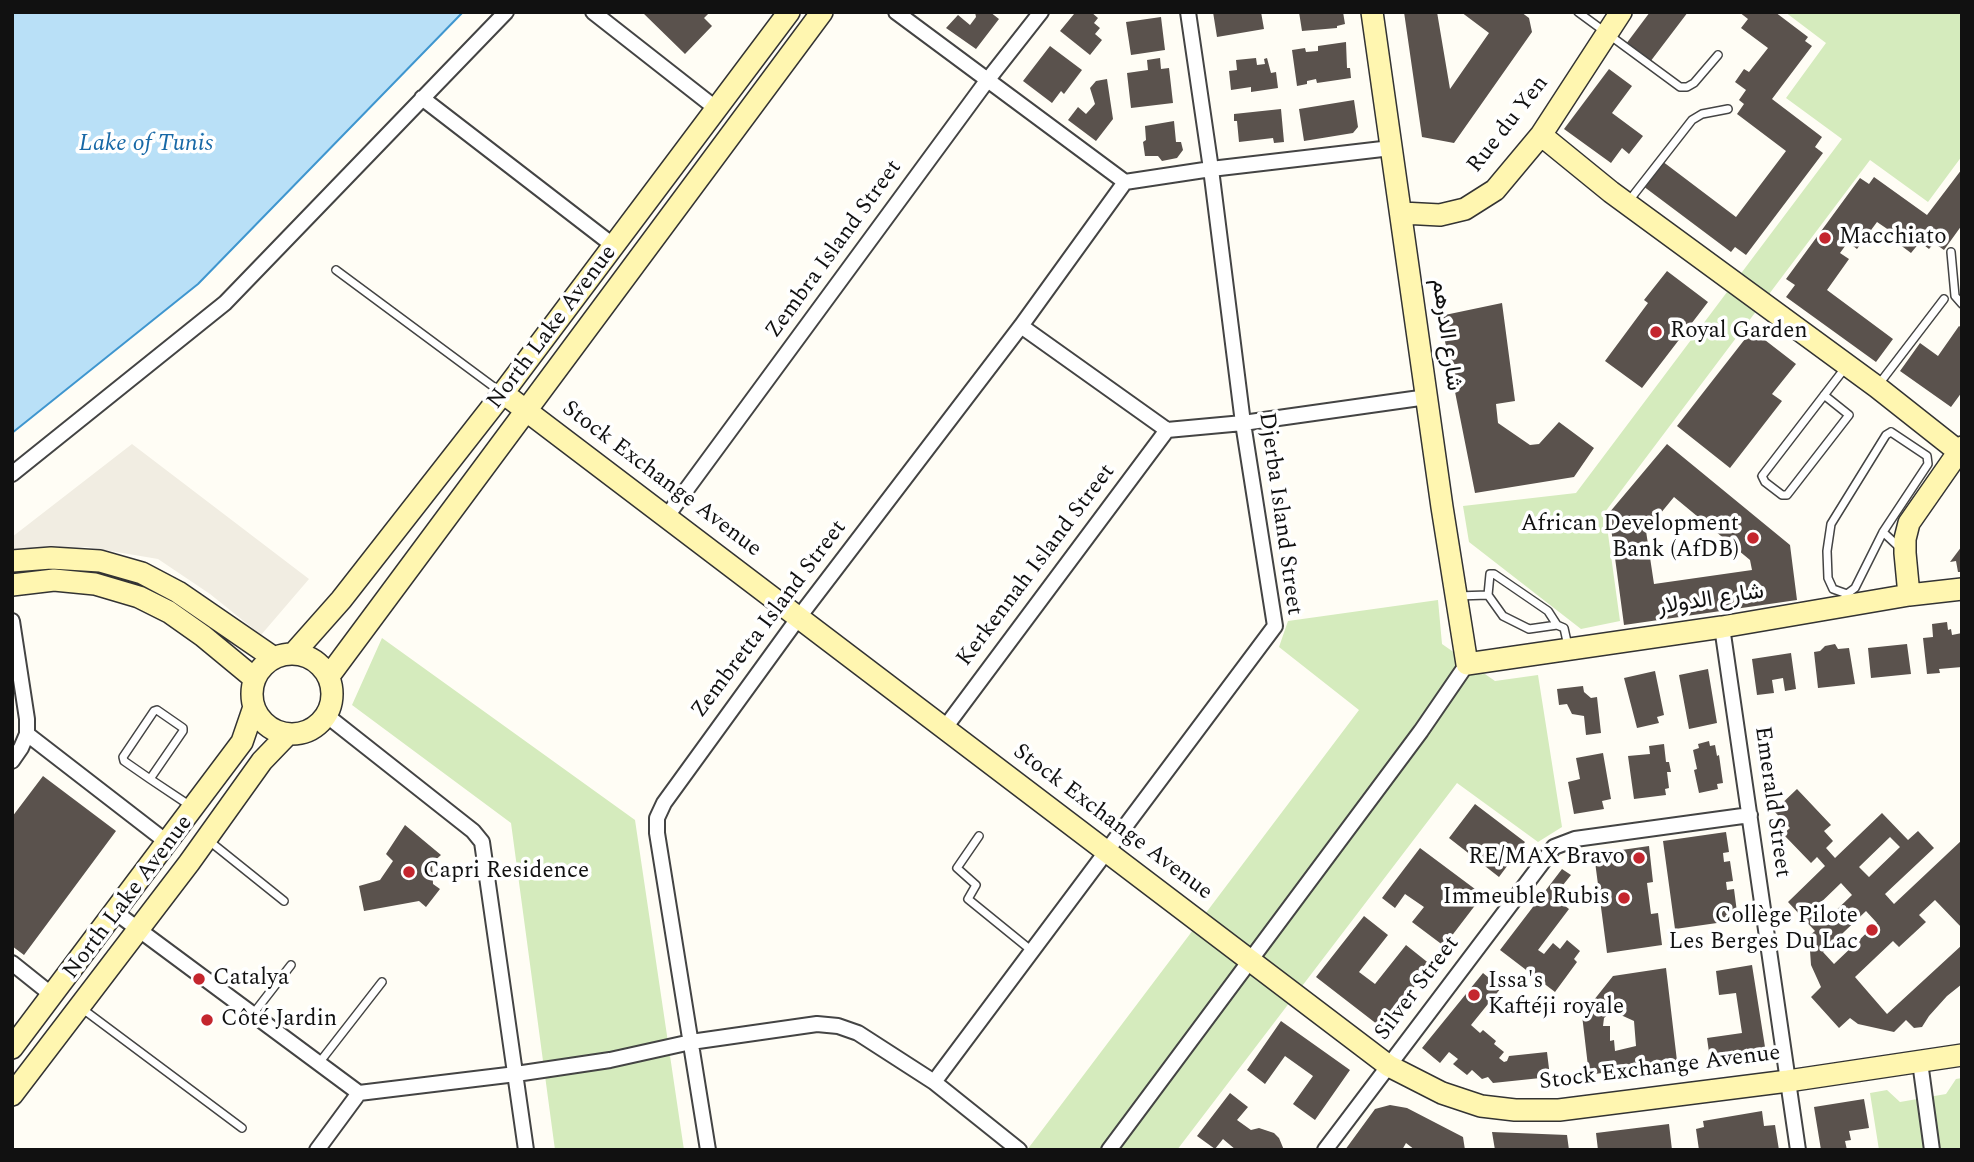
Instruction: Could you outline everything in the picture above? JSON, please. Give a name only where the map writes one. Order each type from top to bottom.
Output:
[{"type":"street","points":[[12,474],[225,303],[506,12]]},
{"type":"street","points":[[593,12],[718,110]]},
{"type":"street","name":"North Lake Avenue","points":[[284,656],[341,600],[503,393],[789,12]]},
{"type":"street","name":"North Lake Avenue","points":[[329,676],[822,12]]},
{"type":"street","points":[[896,12],[986,82],[1125,182],[1391,148]]},
{"type":"street","name":"Zembra Island Street","points":[[667,516],[986,82],[1041,12]]},
{"type":"street","name":"Djerba Island Street","points":[[934,1082],[1275,626],[1243,423],[1188,12]]},
{"type":"street","name":"شارع الدرهم","points":[[1372,12],[1468,664]]},
{"type":"street","name":"Rue du Yen","points":[[1402,213],[1440,215],[1465,209],[1495,190],[1541,135],[1621,12]]},
{"type":"street","points":[[422,98],[614,246]]},
{"type":"street","points":[[1541,135],[1960,449],[1909,523],[1905,539],[1909,595]]},
{"type":"street","name":"Zembretta Island Street","points":[[708,1150],[657,832],[657,818],[664,803],[799,617],[1021,326],[1125,182]]},
{"type":"street","points":[[1021,326],[1167,430],[1243,423],[1427,397]]},
{"type":"street","name":"Stock Exchange Avenue","points":[[503,393],[1389,1066],[1442,1093],[1481,1106],[1515,1110],[1559,1110],[1788,1081],[1962,1055]]},
{"type":"street","name":"Kerkennah Island Street","points":[[944,729],[1167,430]]},
{"type":"street","points":[[12,561],[51,558],[100,561],[142,573],[284,656],[308,657],[320,664],[329,676],[332,700],[326,715],[310,730],[288,734],[274,730],[261,720],[254,707],[252,693],[259,671],[284,656]]},
{"type":"street","points":[[12,585],[54,580],[95,584],[139,597],[169,612],[203,636],[255,679]]},
{"type":"street","name":"شارع الدولار","points":[[1468,664],[1962,589]]},
{"type":"street","points":[[12,621],[27,719],[27,734],[12,761]]},
{"type":"street","name":"Emerald Street","points":[[1722,627],[1798,1150]]},
{"type":"street","points":[[1109,1150],[1468,664]]},
{"type":"street","name":"North Lake Avenue","points":[[12,1048],[242,742],[254,707]]},
{"type":"street","points":[[326,715],[473,831],[481,842],[526,1150]]},
{"type":"street","points":[[27,734],[167,843]]},
{"type":"street","name":"North Lake Avenue","points":[[12,1095],[262,761],[288,734]]},
{"type":"street","name":"Silver Street","points":[[1325,1150],[1554,847],[1575,839],[1750,815]]},
{"type":"street","points":[[115,912],[359,1093],[610,1060],[691,1042],[817,1024],[838,1026],[858,1033],[934,1082],[1019,1150]]},
{"type":"street","points":[[12,963],[52,995]]},
{"type":"street","points":[[1920,1062],[1932,1150]]},
{"type":"street","points":[[317,1150],[359,1093]]},
{"type":"lane","points":[[1578,12],[1680,87],[1694,83],[1718,55]]},
{"type":"lane","points":[[1627,202],[1692,120],[1702,114],[1728,110]]},
{"type":"lane","points":[[1951,252],[1955,296],[1962,304]]},
{"type":"lane","name":"Stock Exchange Avenue","points":[[336,270],[503,393]]},
{"type":"lane","points":[[1877,387],[1944,299]]},
{"type":"lane","points":[[1824,395],[1849,415],[1787,495],[1782,495],[1765,482],[1762,476],[1846,366]]},
{"type":"lane","points":[[1891,432],[1927,457],[1928,464],[1883,532],[1855,589],[1847,594],[1833,589],[1828,578],[1827,551],[1831,524],[1886,435],[1891,432]]},
{"type":"lane","points":[[1883,532],[1905,553]]},
{"type":"lane","points":[[1557,625],[1548,611],[1494,574],[1490,574],[1488,595],[1503,616],[1529,629],[1557,625],[1564,628],[1568,648]]},
{"type":"lane","points":[[1457,596],[1488,595]]},
{"type":"lane","points":[[150,779],[184,731],[157,710],[123,757],[124,761],[150,779],[193,808]]},
{"type":"lane","points":[[979,836],[957,868],[976,885],[968,899],[1033,951]]},
{"type":"lane","points":[[206,838],[284,901]]},
{"type":"lane","points":[[253,1014],[291,965]]},
{"type":"lane","points":[[319,1063],[382,982]]},
{"type":"lane","points":[[80,1007],[242,1128]]},
{"type":"green space","points":[[1785,12],[1962,12],[1962,156],[1928,202],[1870,160],[1605,512],[1620,621],[1581,629],[1469,542],[1463,506],[1576,493],[1842,139],[1786,98],[1826,43]]},
{"type":"green space","points":[[1438,600],[1442,644],[1495,681],[1538,675],[1562,827],[1538,842],[1457,783],[1177,1150],[1027,1150],[1359,710],[1279,647],[1288,621]]},
{"type":"green space","points":[[382,638],[635,820],[684,1150],[555,1150],[511,823],[352,705]]},
{"type":"green space","points":[[1962,1078],[1962,1150],[1879,1150],[1870,1093],[1887,1090],[1900,1102],[1946,1094],[1956,1079]]},
{"type":"shaded area","points":[[132,444],[309,579],[261,635],[210,594],[158,559],[87,547],[12,550],[12,537]]},
{"type":"water","name":"Lake of Tunis","points":[[12,12],[463,12],[198,284],[12,433]]},
{"type":"building","points":[[642,12],[710,12],[704,18],[712,26],[685,54]]},
{"type":"building","points":[[975,12],[990,12],[999,19],[976,49],[946,28],[958,15],[970,25],[976,17]]},
{"type":"building","points":[[1073,12],[1091,12],[1098,18],[1094,23],[1100,28],[1095,34],[1102,40],[1090,55],[1060,31]]},
{"type":"building","points":[[1213,12],[1261,12],[1264,29],[1217,37]]},
{"type":"building","points":[[1299,12],[1343,12],[1345,24],[1337,28],[1302,31]]},
{"type":"building","points":[[1404,12],[1437,12],[1450,89],[1489,33],[1461,12],[1521,12],[1529,18],[1532,32],[1454,143],[1422,137]]},
{"type":"building","points":[[1650,12],[1688,12],[1650,62],[1626,44]]},
{"type":"building","points":[[1739,12],[1775,12],[1808,37],[1805,41],[1812,46],[1772,99],[1822,137],[1815,147],[1823,153],[1746,255],[1735,247],[1731,252],[1643,186],[1662,161],[1736,217],[1786,151],[1737,114],[1744,104],[1739,100],[1746,90],[1735,82],[1744,69],[1749,72],[1768,48],[1741,28],[1748,19]]},
{"type":"building","points":[[1161,17],[1165,50],[1131,55],[1126,22]]},
{"type":"building","points":[[1346,42],[1347,68],[1350,68],[1351,78],[1317,83],[1316,79],[1297,86],[1292,50],[1305,48],[1306,52],[1318,51],[1318,46]]},
{"type":"building","points":[[1050,46],[1082,70],[1064,94],[1061,91],[1052,103],[1023,81]]},
{"type":"building","points":[[1160,58],[1161,69],[1169,68],[1173,103],[1131,108],[1127,73],[1148,70],[1147,60]]},
{"type":"building","points":[[1256,58],[1257,65],[1265,64],[1264,59],[1267,58],[1271,73],[1276,72],[1278,88],[1251,92],[1251,87],[1231,90],[1229,71],[1237,70],[1236,60]]},
{"type":"building","points":[[1609,69],[1632,86],[1612,113],[1643,136],[1629,154],[1622,148],[1611,163],[1564,129]]},
{"type":"building","points":[[1107,79],[1113,119],[1096,141],[1068,120],[1078,107],[1086,114],[1095,104],[1090,88],[1096,81]]},
{"type":"building","points":[[1354,100],[1358,127],[1353,133],[1304,141],[1299,109]]},
{"type":"building","points":[[1281,109],[1284,142],[1274,143],[1273,138],[1239,142],[1234,114]]},
{"type":"building","points":[[1174,121],[1176,142],[1181,142],[1183,150],[1177,158],[1162,161],[1158,156],[1145,156],[1145,126]]},
{"type":"building","points":[[1962,169],[1962,225],[1944,250],[1934,243],[1929,249],[1920,242],[1911,253],[1899,244],[1902,239],[1877,222],[1857,249],[1848,242],[1840,253],[1849,259],[1827,290],[1893,339],[1876,362],[1786,297],[1795,285],[1786,279],[1860,178],[1869,184],[1874,177],[1927,215]]},
{"type":"building","name":"Royal Garden","points":[[1667,271],[1708,302],[1642,388],[1605,361],[1648,303],[1644,300]]},
{"type":"building","points":[[1502,303],[1515,401],[1496,404],[1498,423],[1530,445],[1539,444],[1559,422],[1594,448],[1574,477],[1475,493],[1440,316]]},
{"type":"building","points":[[1959,326],[1962,328],[1962,392],[1951,407],[1900,371],[1920,343],[1938,356]]},
{"type":"building","points":[[1752,330],[1796,364],[1772,394],[1782,401],[1730,468],[1677,426]]},
{"type":"building","name":"African Development Bank (AfDB)","points":[[1667,444],[1790,545],[1797,600],[1624,625],[1609,513]],"holes":[[[1674,497],[1750,560],[1752,570],[1654,584],[1646,531]]]},
{"type":"building","points":[[1962,546],[1962,572],[1958,572],[1956,561],[1950,562]]},
{"type":"building","points":[[1947,622],[1952,635],[1962,633],[1962,667],[1939,669],[1940,673],[1927,674],[1923,638],[1933,637],[1932,624]]},
{"type":"building","points":[[1835,644],[1838,649],[1849,648],[1855,684],[1818,688],[1814,652]]},
{"type":"building","points":[[1907,644],[1911,674],[1871,678],[1868,648]]},
{"type":"building","points":[[1791,653],[1796,689],[1785,691],[1783,678],[1772,680],[1774,693],[1757,695],[1752,659]]},
{"type":"building","points":[[1708,669],[1717,723],[1689,729],[1679,675]]},
{"type":"building","points":[[1655,671],[1664,715],[1657,717],[1659,723],[1637,728],[1624,678]]},
{"type":"building","points":[[1583,686],[1584,692],[1591,698],[1597,697],[1601,733],[1586,735],[1584,716],[1572,714],[1567,704],[1559,705],[1557,689]]},
{"type":"building","points":[[1709,741],[1710,746],[1715,745],[1717,756],[1719,755],[1723,783],[1717,784],[1718,789],[1699,793],[1693,750],[1699,748],[1698,744]]},
{"type":"building","points":[[1664,744],[1666,762],[1669,762],[1671,772],[1667,772],[1669,788],[1665,789],[1666,795],[1634,799],[1628,756],[1650,754],[1649,746]]},
{"type":"building","points":[[1603,753],[1611,799],[1602,801],[1604,809],[1574,814],[1568,782],[1580,779],[1576,758]]},
{"type":"building","points":[[43,776],[116,831],[24,955],[12,946],[12,817]]},
{"type":"building","points":[[1797,789],[1831,825],[1824,831],[1833,841],[1826,848],[1835,858],[1882,813],[1908,840],[1918,831],[1934,848],[1885,894],[1894,904],[1962,840],[1962,928],[1935,900],[1919,915],[1926,922],[1899,947],[1893,941],[1855,977],[1887,1014],[1962,945],[1962,984],[1947,996],[1922,1027],[1914,1028],[1906,1020],[1894,1032],[1858,1024],[1850,1018],[1839,1028],[1811,997],[1821,987],[1811,965],[1809,936],[1815,931],[1788,902],[1825,866],[1817,857],[1811,863],[1783,834],[1790,828],[1774,811]],"holes":[[[1890,837],[1900,847],[1869,877],[1859,867]],[[1841,883],[1852,895],[1823,923],[1812,911]],[[1866,911],[1877,923],[1834,964],[1823,952]]]},
{"type":"building","points":[[1475,804],[1525,842],[1499,877],[1449,838]]},
{"type":"building","name":"Capri Residence","points":[[405,825],[441,855],[432,863],[433,884],[440,889],[426,907],[419,901],[364,911],[359,886],[380,880],[393,861],[386,854]]},
{"type":"building","points":[[1726,832],[1729,852],[1723,853],[1724,862],[1730,861],[1733,881],[1726,882],[1727,890],[1734,889],[1738,920],[1675,929],[1663,841]]},
{"type":"building","name":"Immeuble Rubis","points":[[1649,846],[1653,882],[1647,883],[1651,914],[1658,913],[1662,945],[1607,953],[1594,854]]},
{"type":"building","points":[[1420,848],[1483,895],[1444,946],[1412,922],[1424,907],[1405,894],[1395,908],[1382,898]]},
{"type":"building","points":[[1562,869],[1571,875],[1563,885],[1570,890],[1561,903],[1569,909],[1538,950],[1544,954],[1553,943],[1560,949],[1567,940],[1580,951],[1574,959],[1577,962],[1555,992],[1500,950]]},
{"type":"building","points":[[1364,916],[1388,935],[1359,972],[1375,984],[1406,945],[1431,965],[1382,1028],[1316,977]]},
{"type":"building","points":[[1752,965],[1765,1047],[1754,1060],[1711,1066],[1707,1038],[1742,1033],[1736,993],[1719,995],[1716,971]]},
{"type":"building","points":[[1666,968],[1677,1061],[1589,1075],[1582,1015],[1613,976]],"holes":[[[1612,1011],[1634,1021],[1636,1046],[1615,1051],[1614,1040],[1610,1041],[1610,1026],[1603,1026],[1604,1018]]]},
{"type":"building","points":[[1483,973],[1501,988],[1471,1025],[1480,1033],[1483,1030],[1496,1041],[1494,1044],[1504,1052],[1499,1058],[1504,1062],[1509,1056],[1547,1052],[1550,1077],[1493,1083],[1488,1077],[1482,1079],[1472,1070],[1467,1075],[1453,1064],[1458,1059],[1449,1052],[1440,1063],[1422,1048]]},
{"type":"building","points":[[1281,1021],[1350,1070],[1315,1120],[1293,1104],[1313,1076],[1285,1056],[1265,1084],[1247,1070]]},
{"type":"building","points":[[1230,1093],[1248,1107],[1237,1120],[1251,1130],[1259,1128],[1274,1133],[1284,1150],[1236,1150],[1223,1139],[1215,1149],[1197,1136]]},
{"type":"building","points":[[1864,1099],[1869,1128],[1849,1131],[1851,1140],[1845,1141],[1847,1150],[1821,1150],[1814,1107]]},
{"type":"building","points":[[1390,1105],[1407,1108],[1463,1137],[1465,1150],[1415,1150],[1406,1143],[1402,1150],[1345,1150],[1375,1109]]},
{"type":"building","points":[[1762,1111],[1764,1126],[1775,1125],[1779,1150],[1699,1150],[1696,1129],[1704,1127],[1703,1121]]},
{"type":"building","points":[[1669,1124],[1672,1150],[1598,1150],[1596,1133]]},
{"type":"building","points":[[1492,1132],[1567,1135],[1569,1150],[1495,1150]]},
{"type":"place","name":"Macchiato","points":[[1825,238]]},
{"type":"place","name":"Royal Garden","points":[[1656,332]]},
{"type":"place","name":"African Development Bank (AfDB)","points":[[1753,538]]},
{"type":"place","name":"RE/MAX Bravo","points":[[1639,858]]},
{"type":"place","name":"Capri Residence","points":[[409,872]]},
{"type":"place","name":"Immeuble Rubis","points":[[1624,898]]},
{"type":"place","name":"Collège Pilote Les Berges Du Lac","points":[[1872,930]]},
{"type":"place","name":"Catalya","points":[[199,979]]},
{"type":"place","name":"Issa's Kaftéji royale","points":[[1474,995]]},
{"type":"place","name":"Côté Jardin","points":[[207,1020]]}]
